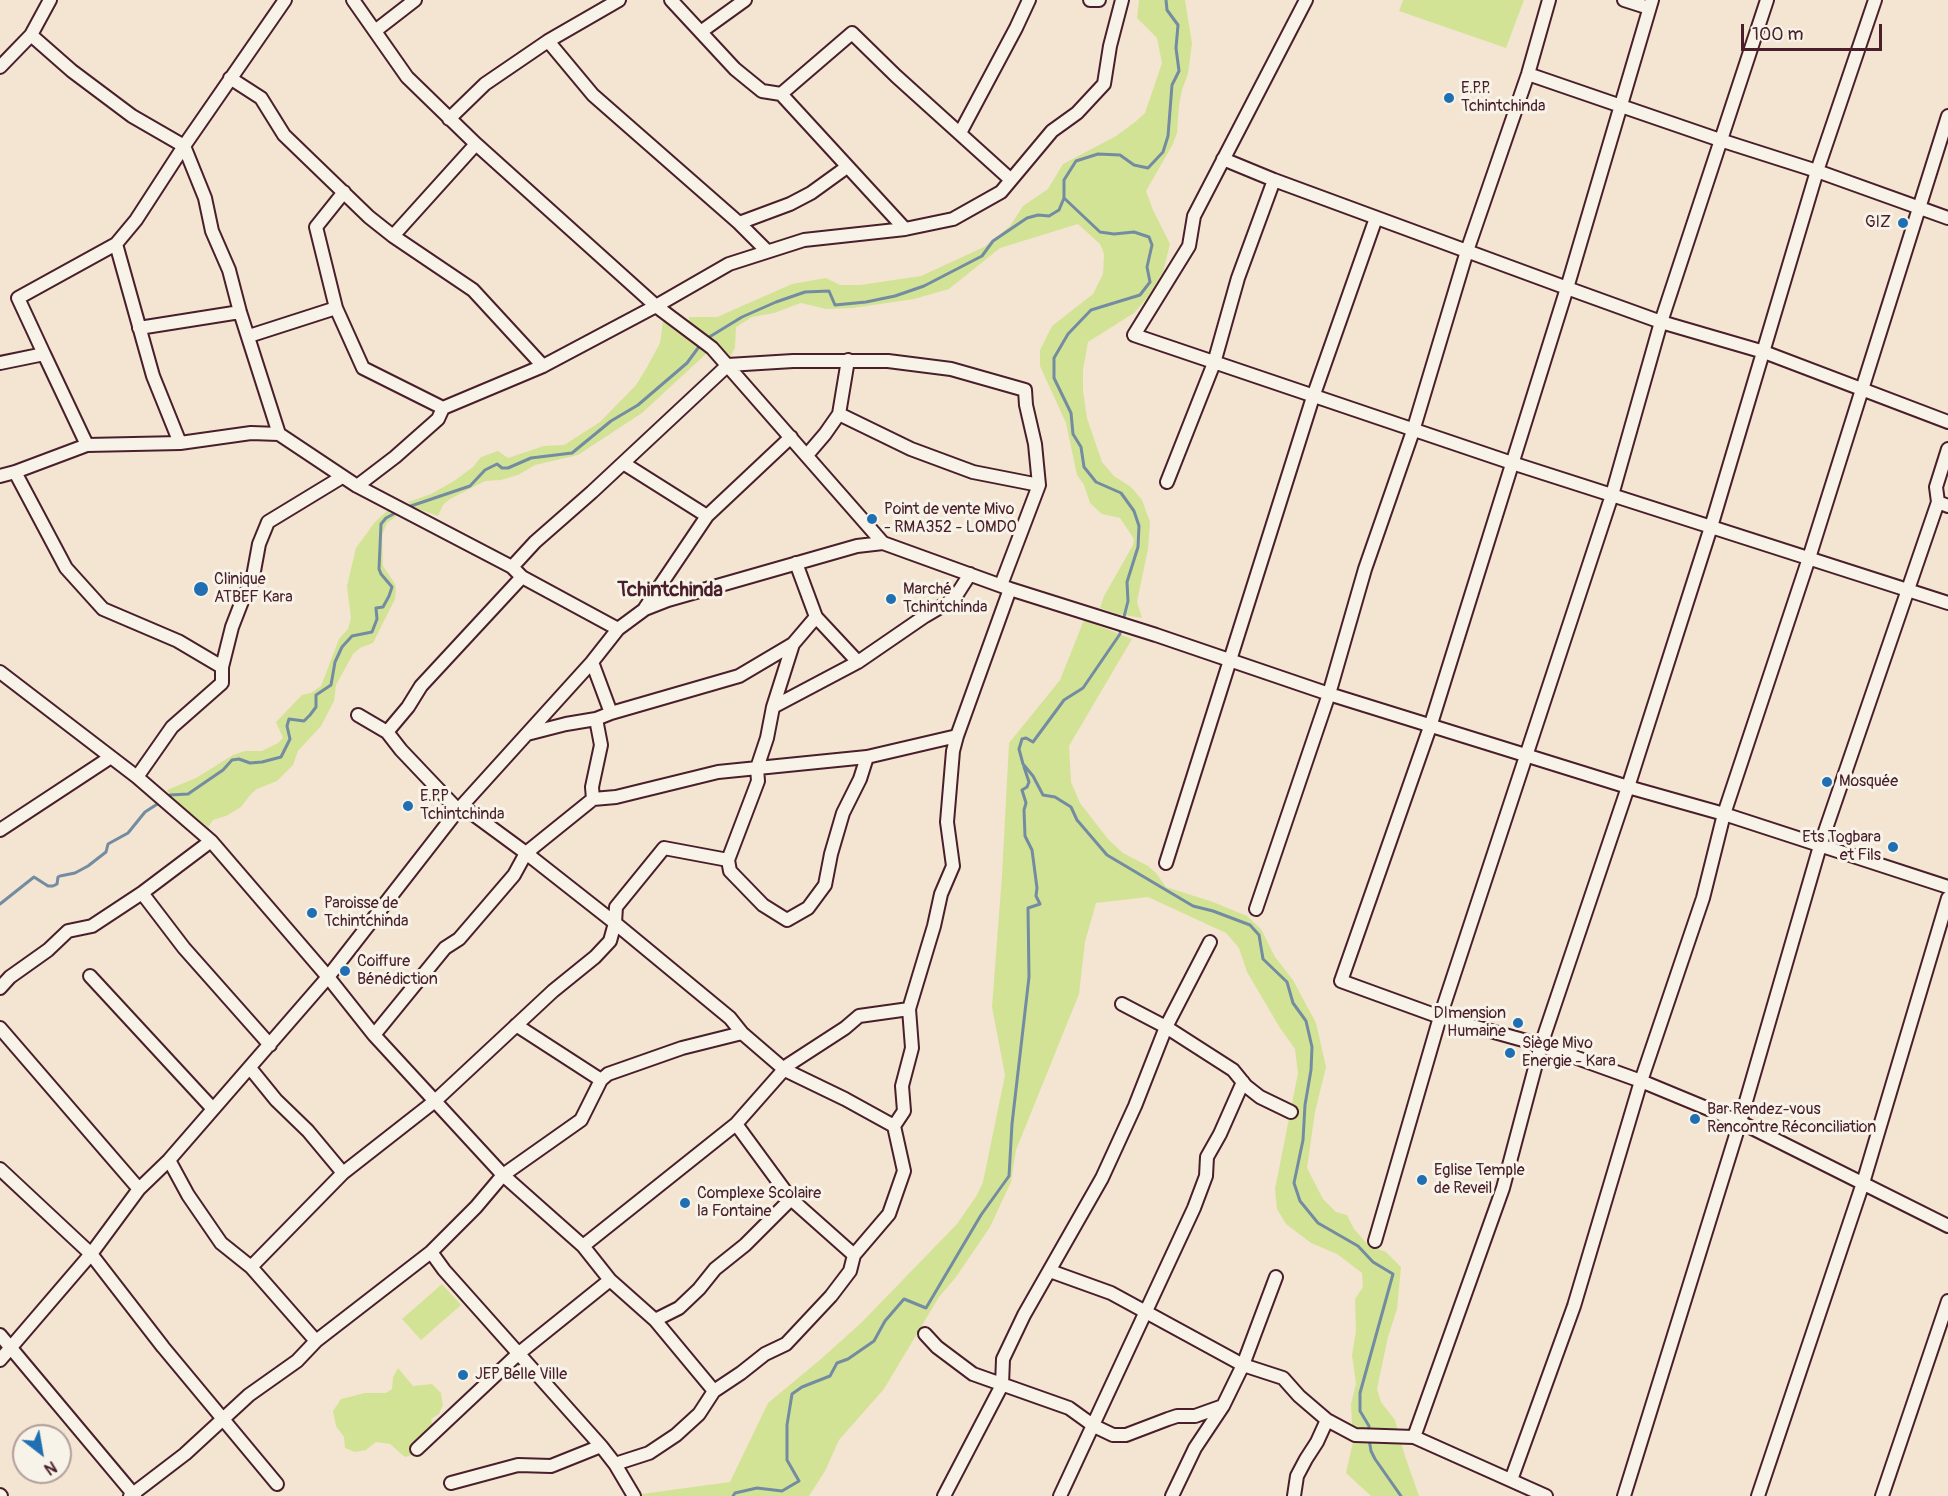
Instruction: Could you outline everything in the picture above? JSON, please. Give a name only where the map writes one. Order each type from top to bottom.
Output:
[{"type":"street","points":[[0,67],[31,34],[50,0]]},
{"type":"street","points":[[87,445],[18,298],[116,244],[136,220],[285,0]]},
{"type":"street","points":[[353,0],[407,77],[476,144],[656,306],[712,348],[883,543]]},
{"type":"street","points":[[375,31],[415,0]]},
{"type":"street","points":[[449,118],[485,84],[548,41],[619,0]]},
{"type":"street","points":[[671,0],[735,69],[762,91],[781,94],[905,229]]},
{"type":"street","points":[[702,31],[745,0]]},
{"type":"street","points":[[960,133],[1029,0]]},
{"type":"street","points":[[1090,0],[1099,0]]},
{"type":"street","points":[[357,486],[395,458],[438,419],[444,408],[543,366],[729,264],[804,240],[905,229],[953,219],[1001,192],[1052,131],[1077,113],[1104,84],[1110,46],[1122,0]]},
{"type":"street","points":[[1306,0],[1194,216],[1189,246],[1134,335],[1413,431],[1948,603]]},
{"type":"street","points":[[1256,909],[1329,694],[1365,569],[1413,431],[1467,251],[1528,74],[1549,0]]},
{"type":"street","points":[[1624,0],[1651,4],[1567,288],[1430,727],[1341,981],[1440,1017],[1541,1044],[1641,1081],[1740,1122],[1948,1226]]},
{"type":"street","points":[[1375,1241],[1440,1017],[1612,495],[1661,322],[1767,0]]},
{"type":"street","points":[[1414,1437],[1503,1188],[1541,1044],[1628,787],[1711,527],[1817,171],[1875,0]]},
{"type":"street","points":[[781,94],[852,33],[1010,179]]},
{"type":"street","points":[[31,34],[72,71],[132,116],[184,146],[205,198],[212,231],[229,270],[279,434]]},
{"type":"street","points":[[548,41],[593,95],[739,223],[767,251]]},
{"type":"street","points":[[1528,74],[1817,171],[1948,218]]},
{"type":"street","points":[[230,78],[261,98],[284,135],[393,236],[473,290],[543,366]]},
{"type":"street","points":[[1510,1480],[1574,1306],[1641,1081],[1703,898],[1724,814],[1809,558],[1948,116]]},
{"type":"street","points":[[393,236],[476,144]]},
{"type":"street","points":[[1223,159],[1567,288],[1661,322],[1764,352],[1948,422]]},
{"type":"street","points":[[739,223],[790,204],[811,193],[847,167]]},
{"type":"street","points":[[1167,482],[1215,363],[1238,278],[1274,180]]},
{"type":"street","points":[[344,192],[316,227],[336,308],[363,368],[444,408]]},
{"type":"street","points":[[1166,863],[1313,397],[1376,218]]},
{"type":"street","points":[[116,244],[153,376],[180,443]]},
{"type":"street","points":[[249,336],[336,308]]},
{"type":"street","points":[[139,328],[240,312]]},
{"type":"street","points":[[0,363],[44,354]]},
{"type":"street","points":[[807,455],[839,414],[848,360]]},
{"type":"street","points":[[512,567],[535,542],[728,365],[793,361],[888,361],[951,369],[1025,390],[1035,444],[1039,485],[953,751],[947,822],[953,867],[941,894],[934,926],[909,1009],[912,1048],[902,1086],[904,1111],[894,1126],[904,1171],[889,1214],[854,1255],[850,1271],[831,1296],[786,1344],[765,1354],[741,1374],[714,1391],[699,1414],[676,1435],[649,1453],[615,1464]]},
{"type":"street","points":[[839,414],[911,449],[973,472],[1039,485]]},
{"type":"street","points":[[0,476],[87,445],[180,443],[251,434],[279,434],[357,486],[512,567],[522,577],[618,629]]},
{"type":"street","points":[[645,609],[707,516],[790,437]]},
{"type":"street","points":[[1624,1496],[1740,1122],[1820,846],[1909,590],[1943,504],[1936,487],[1948,448]]},
{"type":"street","points":[[623,463],[707,516]]},
{"type":"street","points":[[15,472],[66,568],[103,609],[178,640],[222,667]]},
{"type":"street","points":[[137,777],[172,727],[222,683],[222,667],[232,627],[252,582],[259,544],[268,522],[342,477]]},
{"type":"street","points":[[0,1360],[91,1254],[139,1190],[250,1068],[328,977],[460,808],[592,662],[618,629],[645,609],[668,600],[857,546],[883,543],[1005,587],[1230,659],[1430,727],[1724,814],[1948,887]]},
{"type":"street","points":[[796,563],[816,618],[858,663]]},
{"type":"street","points":[[773,707],[858,663],[954,599],[970,574]]},
{"type":"street","points":[[387,732],[408,707],[421,686],[522,577]]},
{"type":"street","points":[[527,734],[596,719],[739,676],[793,644],[816,618]]},
{"type":"street","points":[[793,644],[757,768],[758,781],[728,860],[730,871],[763,905],[787,920],[808,908],[825,885],[843,813],[860,779],[867,757]]},
{"type":"street","points":[[592,662],[611,713]]},
{"type":"street","points":[[0,671],[137,777],[211,842],[328,977],[374,1035],[503,1175],[583,1246],[610,1280],[655,1320],[714,1391]]},
{"type":"street","points":[[358,716],[387,732],[401,750],[460,808],[526,853],[615,923],[730,1018],[742,1033],[785,1070],[894,1126]]},
{"type":"street","points":[[593,799],[592,787],[601,745],[596,719]]},
{"type":"street","points":[[374,1035],[445,948],[459,939],[514,875],[526,853],[593,799],[616,797],[718,772],[867,757],[957,736]]},
{"type":"street","points":[[0,830],[111,757]]},
{"type":"street","points":[[0,988],[10,977],[48,950],[68,931],[92,926],[211,842]]},
{"type":"street","points":[[251,1267],[343,1173],[435,1101],[553,991],[595,957],[610,941],[616,907],[664,848],[728,860]]},
{"type":"street","points":[[141,893],[184,948],[270,1045]]},
{"type":"street","points":[[1758,1496],[1863,1183],[1948,898]]},
{"type":"street","points":[[944,1496],[1002,1385],[1003,1359],[1024,1315],[1102,1178],[1135,1106],[1166,1027],[1210,942]]},
{"type":"street","points":[[90,976],[213,1109]]},
{"type":"street","points":[[1122,1004],[1166,1027],[1233,1070],[1260,1097],[1291,1112]]},
{"type":"street","points":[[583,1246],[736,1124],[788,1065],[860,1016],[909,1009]]},
{"type":"street","points":[[516,1025],[601,1080]]},
{"type":"street","points":[[0,1028],[139,1190]]},
{"type":"street","points":[[0,1335],[133,1495],[184,1454],[249,1395],[297,1361],[316,1341],[431,1252],[476,1207],[503,1175],[581,1119],[601,1080],[608,1074],[682,1048],[742,1033]]},
{"type":"street","points":[[250,1068],[343,1173]]},
{"type":"street","points":[[1060,1496],[1194,1208],[1206,1176],[1207,1157],[1243,1082]]},
{"type":"street","points":[[736,1124],[791,1199],[854,1255]]},
{"type":"street","points":[[168,1160],[221,1243],[251,1267],[316,1341]]},
{"type":"street","points":[[0,1169],[91,1254],[163,1347],[277,1484]]},
{"type":"street","points":[[655,1320],[679,1308],[699,1289],[715,1269],[745,1245],[791,1199]]},
{"type":"street","points":[[431,1252],[444,1270],[601,1446],[634,1496]]},
{"type":"street","points":[[1050,1271],[1111,1293],[1243,1365],[1283,1378],[1299,1396],[1327,1420],[1354,1435],[1414,1437],[1546,1496]]},
{"type":"street","points":[[1172,1496],[1195,1448],[1223,1406],[1243,1365],[1276,1277]]},
{"type":"street","points":[[417,1449],[518,1354],[610,1280]]},
{"type":"street","points":[[1882,1496],[1948,1301]]},
{"type":"street","points":[[925,1334],[937,1347],[973,1374],[1069,1408],[1094,1426],[1113,1435],[1126,1435],[1177,1416],[1195,1416],[1223,1406]]},
{"type":"street","points":[[1294,1496],[1297,1476],[1327,1420]]},
{"type":"street","points":[[451,1484],[518,1466],[551,1466],[601,1446]]},
{"type":"green space","points":[[1139,0],[1185,0],[1192,43],[1188,74],[1179,105],[1177,133],[1146,191],[1170,244],[1163,272],[1148,297],[1134,313],[1088,342],[1083,370],[1083,391],[1087,418],[1102,462],[1114,476],[1131,487],[1142,500],[1150,522],[1148,549],[1137,602],[1142,618],[1100,608],[1134,539],[1120,518],[1102,514],[1090,503],[1084,485],[1077,475],[1066,423],[1040,366],[1040,350],[1052,326],[1093,294],[1103,274],[1104,254],[1100,244],[1078,224],[1000,248],[949,289],[914,299],[853,308],[826,309],[801,303],[774,313],[752,317],[736,327],[735,347],[731,356],[689,323],[689,317],[717,317],[792,284],[826,278],[840,285],[860,285],[921,276],[984,247],[1010,226],[1023,206],[1048,189],[1063,164],[1116,136],[1145,113],[1162,63],[1157,38],[1137,18]]},
{"type":"green space","points":[[1403,0],[1524,0],[1506,48],[1399,11]]},
{"type":"green space","points":[[663,321],[678,333],[690,338],[707,353],[642,413],[578,455],[535,465],[518,475],[501,480],[485,481],[450,499],[443,505],[438,516],[413,507],[408,502],[431,494],[454,481],[473,467],[481,457],[498,451],[508,458],[544,446],[564,445],[600,422],[636,385],[646,369],[660,343]]},
{"type":"green space","points":[[388,510],[398,515],[387,523],[382,535],[383,566],[395,584],[395,599],[373,643],[360,648],[353,654],[336,685],[334,701],[321,726],[298,751],[293,765],[277,781],[257,789],[241,807],[226,816],[213,820],[208,827],[171,797],[167,790],[196,778],[233,755],[245,751],[262,751],[283,738],[276,722],[302,695],[311,693],[321,686],[339,639],[348,629],[351,618],[347,586],[356,548],[375,522]]},
{"type":"green space","points":[[1084,620],[1132,639],[1069,746],[1071,782],[1080,803],[1108,839],[1123,853],[1148,866],[1166,887],[1247,916],[1261,929],[1275,957],[1293,980],[1316,1023],[1326,1067],[1315,1112],[1307,1168],[1323,1199],[1336,1212],[1347,1215],[1354,1229],[1369,1246],[1386,1252],[1401,1267],[1397,1309],[1388,1337],[1377,1389],[1381,1402],[1395,1420],[1419,1496],[1371,1496],[1346,1473],[1353,1442],[1351,1404],[1356,1384],[1352,1355],[1356,1331],[1355,1299],[1363,1287],[1362,1273],[1337,1254],[1311,1243],[1286,1224],[1277,1209],[1275,1189],[1298,1073],[1295,1049],[1247,972],[1239,948],[1226,933],[1148,897],[1096,903],[1085,942],[1079,994],[1016,1150],[1011,1182],[990,1227],[956,1277],[939,1297],[884,1389],[839,1440],[825,1471],[809,1496],[627,1496],[730,1482],[768,1403],[861,1323],[957,1224],[977,1195],[983,1182],[1005,1075],[992,1007],[1009,743],[1060,680]]},
{"type":"green space","points":[[442,1284],[461,1305],[421,1340],[402,1319]]},
{"type":"green space","points":[[398,1368],[413,1386],[432,1384],[441,1393],[443,1406],[439,1414],[431,1419],[434,1429],[412,1455],[405,1457],[390,1444],[376,1442],[366,1450],[355,1452],[345,1448],[344,1437],[336,1426],[333,1411],[341,1399],[365,1393],[386,1393],[392,1389],[393,1377]]},
{"type":"waterway","points":[[1123,621],[1128,601],[1127,582],[1138,547],[1139,526],[1134,511],[1121,493],[1096,482],[1084,467],[1081,447],[1073,434],[1071,413],[1054,378],[1054,358],[1068,334],[1091,310],[1140,295],[1150,282],[1147,267],[1152,245],[1149,237],[1134,232],[1114,234],[1100,232],[1064,198],[1064,180],[1076,161],[1098,154],[1120,155],[1134,165],[1148,168],[1163,152],[1168,136],[1172,85],[1179,71],[1176,48],[1178,25],[1167,10],[1166,0]]},
{"type":"waterway","points":[[706,339],[742,317],[805,292],[829,291],[835,305],[895,296],[924,286],[982,256],[993,241],[1027,218],[1038,215],[1049,216],[1059,210],[1064,198]]},
{"type":"waterway","points":[[405,508],[470,486],[485,470],[497,464],[502,468],[508,468],[531,458],[572,453],[611,421],[638,405],[687,363],[701,344]]},
{"type":"waterway","points":[[167,797],[188,794],[223,770],[232,760],[239,759],[250,763],[281,757],[290,739],[287,726],[289,719],[304,721],[310,715],[316,707],[316,695],[331,685],[335,662],[342,647],[352,636],[372,632],[377,619],[376,608],[383,607],[392,587],[379,569],[381,524],[386,518],[399,511]]},
{"type":"waterway","points":[[1121,628],[1120,634],[1083,688],[1064,700],[1033,742],[1026,738],[1022,739],[1019,749],[1023,764],[1033,776],[1043,795],[1055,797],[1071,807],[1077,820],[1107,855],[1193,906],[1250,925],[1259,935],[1263,959],[1287,982],[1293,1003],[1306,1021],[1312,1047],[1303,1140],[1294,1183],[1300,1201],[1318,1223],[1358,1246],[1373,1262],[1393,1274],[1360,1393],[1360,1411],[1369,1426],[1369,1433]]},
{"type":"waterway","points":[[733,1496],[735,1493],[757,1488],[782,1491],[799,1481],[787,1460],[787,1425],[792,1394],[802,1387],[830,1376],[837,1363],[848,1359],[874,1341],[885,1321],[904,1299],[926,1308],[981,1215],[1009,1176],[1012,1124],[1029,977],[1028,908],[1040,904],[1036,896],[1032,850],[1025,836],[1026,803],[1022,790],[1029,782],[1024,767]]},
{"type":"waterway","points":[[0,904],[34,877],[48,886],[53,886],[57,884],[58,877],[75,873],[88,866],[106,852],[108,844],[128,833],[145,812],[162,801]]},
{"type":"waterway","points":[[1369,1439],[1375,1459],[1401,1496]]},
{"type":"place","name":"E.P.P. Tchintchinda","points":[[1449,98]]},
{"type":"place","name":"GIZ","points":[[1903,223]]},
{"type":"place","name":"Point de vente Mivo - RMA352 - LOMDO","points":[[872,519]]},
{"type":"place","name":"Clinique ATBEF Kara","points":[[201,589]]},
{"type":"place","name":"Marché Tchintchinda","points":[[891,599]]},
{"type":"place","name":"Mosquée","points":[[1827,782]]},
{"type":"place","name":"E.P.P Tchintchinda","points":[[408,806]]},
{"type":"place","name":"Ets Togbara et Fils","points":[[1893,847]]},
{"type":"place","name":"Paroisse de Tchintchinda","points":[[312,913]]},
{"type":"place","name":"Coiffure Bénédiction","points":[[345,971]]},
{"type":"place","name":"DImension Humaine","points":[[1518,1023]]},
{"type":"place","name":"Siège Mivo Energie - Kara","points":[[1510,1053]]},
{"type":"place","name":"Bar Rendez-vous Rencontre Réconciliation","points":[[1695,1119]]},
{"type":"place","name":"Eglise Temple de Reveil","points":[[1422,1180]]},
{"type":"place","name":"Complexe Scolaire la Fontaine","points":[[685,1203]]},
{"type":"place","name":"JEP Belle Ville","points":[[463,1375]]},
{"type":"district","name":"Tchintchinda","points":[[670,591]]}]
